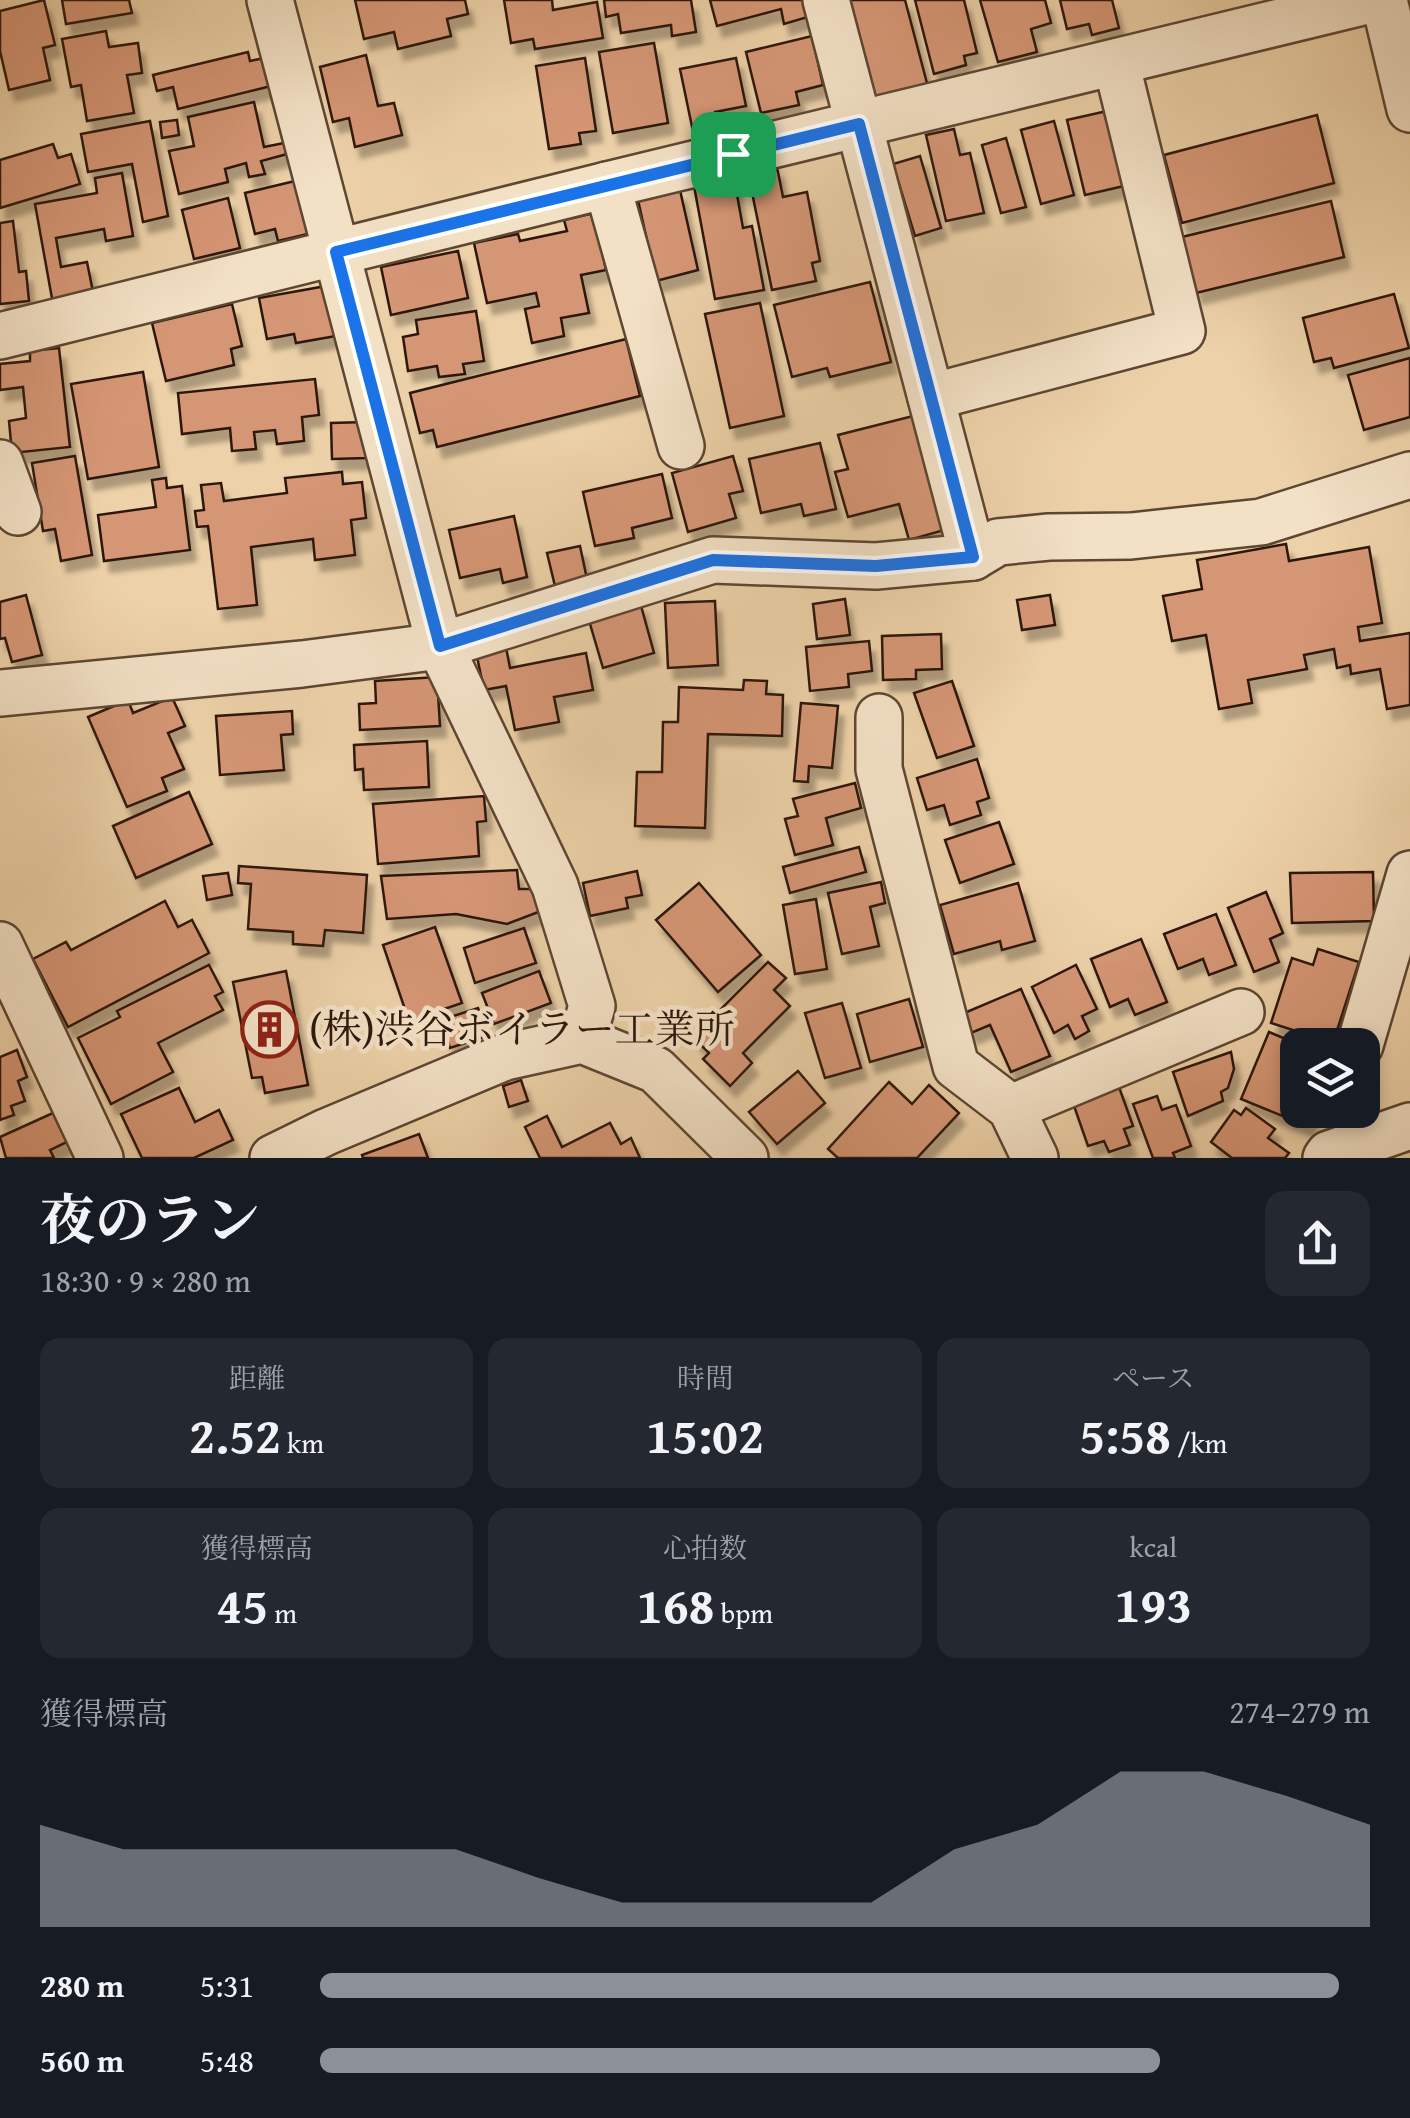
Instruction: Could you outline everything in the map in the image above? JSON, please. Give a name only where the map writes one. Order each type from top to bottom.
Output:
[{"type":"street","points":[[270,0],[440,646],[554,886],[592,1006],[582,1040]]},
{"type":"street","points":[[826,0],[973,557]]},
{"type":"street","points":[[0,336],[1116,62],[1388,7],[1410,109]]},
{"type":"street","points":[[930,397],[1182,331],[1116,62]]},
{"type":"street","points":[[607,184],[682,446]]},
{"type":"street","points":[[0,463],[18,512]]},
{"type":"street","points":[[0,693],[302,664],[440,646],[713,560],[876,566],[973,557],[998,542],[1131,536],[1262,522],[1410,474]]},
{"type":"street","points":[[880,717],[880,768],[956,1066],[1011,1108],[1035,1158]]},
{"type":"street","points":[[1365,1028],[1410,874]]},
{"type":"street","points":[[0,945],[100,1158]]},
{"type":"street","points":[[1011,1108],[1241,1012]]},
{"type":"street","points":[[273,1158],[332,1145],[505,1057],[582,1040],[656,1070],[745,1158]]},
{"type":"street","points":[[1328,1156],[1410,1126]]},
{"type":"street","points":[[1328,1156],[1337,1128]]},
{"type":"building","points":[[44,0],[55,45],[43,48],[50,80],[9,90],[0,51],[0,11]]},
{"type":"building","points":[[62,0],[129,0],[132,13],[66,24]]},
{"type":"building","points":[[355,0],[465,0],[468,14],[447,19],[451,36],[398,49],[394,32],[364,39]]},
{"type":"building","points":[[504,0],[552,0],[553,10],[597,2],[603,38],[535,49],[533,39],[511,43]]},
{"type":"building","points":[[604,0],[691,0],[696,32],[672,36],[671,25],[621,33],[618,14],[606,17]]},
{"type":"building","points":[[710,0],[814,0],[818,14],[784,24],[781,9],[717,26]]},
{"type":"building","points":[[850,0],[905,0],[928,87],[876,101]]},
{"type":"building","points":[[915,0],[964,0],[977,53],[964,56],[966,65],[934,74]]},
{"type":"building","points":[[980,0],[1045,0],[1051,23],[1031,29],[1037,52],[998,62]]},
{"type":"building","points":[[1060,0],[1112,0],[1119,28],[1092,35],[1089,24],[1067,29]]},
{"type":"building","points":[[106,31],[109,47],[138,43],[142,73],[127,75],[134,113],[87,121],[81,85],[71,87],[62,39]]},
{"type":"building","points":[[812,36],[823,85],[796,92],[799,105],[761,113],[746,52]]},
{"type":"building","points":[[654,43],[668,123],[613,133],[599,52]]},
{"type":"building","points":[[248,52],[250,61],[264,58],[271,86],[178,109],[173,87],[157,91],[153,75]]},
{"type":"building","points":[[366,55],[378,106],[394,103],[402,135],[355,147],[349,118],[333,122],[320,67]]},
{"type":"building","points":[[585,58],[596,131],[579,133],[581,144],[549,149],[536,66]]},
{"type":"building","points":[[736,58],[746,106],[715,112],[720,137],[695,141],[680,69]]},
{"type":"building","points":[[254,102],[264,147],[289,142],[291,153],[261,161],[265,174],[249,177],[246,163],[225,169],[228,182],[179,194],[169,151],[194,146],[188,117]]},
{"type":"building","points":[[1107,111],[1124,186],[1085,195],[1067,120]]},
{"type":"building","points":[[1317,115],[1334,183],[1182,223],[1164,155]]},
{"type":"building","points":[[177,120],[179,135],[162,138],[160,122]]},
{"type":"building","points":[[150,121],[168,216],[143,222],[132,164],[88,172],[81,134]]},
{"type":"building","points":[[1054,121],[1074,195],[1041,204],[1021,130]]},
{"type":"building","points":[[954,129],[960,155],[970,153],[984,213],[946,221],[926,135]]},
{"type":"building","points":[[1006,138],[1026,207],[1001,213],[982,145]]},
{"type":"building","points":[[53,144],[58,158],[71,154],[80,184],[0,208],[0,160]]},
{"type":"building","points":[[920,156],[941,228],[915,236],[893,164]]},
{"type":"building","points":[[777,167],[783,197],[807,192],[820,261],[812,263],[816,281],[772,290],[748,173]]},
{"type":"building","points":[[122,173],[133,236],[106,241],[104,229],[56,238],[61,267],[87,262],[94,297],[53,304],[35,204],[97,193],[95,178]]},
{"type":"building","points":[[734,178],[743,228],[752,226],[764,290],[715,299],[694,186]]},
{"type":"building","points":[[299,180],[312,233],[278,241],[275,229],[255,234],[245,193]]},
{"type":"building","points":[[680,190],[698,270],[656,281],[638,200]]},
{"type":"building","points":[[228,198],[240,248],[194,259],[182,210]]},
{"type":"building","points":[[1331,201],[1344,257],[1196,293],[1182,237]]},
{"type":"building","points":[[594,213],[606,270],[581,275],[589,313],[561,318],[564,336],[532,343],[525,309],[539,306],[536,293],[487,303],[474,243],[518,234],[520,241],[567,231],[564,220]]},
{"type":"building","points":[[13,221],[19,272],[26,271],[29,301],[0,304],[0,223]]},
{"type":"building","points":[[458,251],[468,298],[391,315],[381,267]]},
{"type":"building","points":[[870,282],[891,362],[830,377],[827,368],[792,377],[774,305]]},
{"type":"building","points":[[326,286],[336,336],[296,343],[294,334],[267,339],[259,298]]},
{"type":"building","points":[[1394,294],[1409,348],[1334,368],[1331,358],[1314,362],[1303,318]]},
{"type":"building","points":[[760,303],[784,416],[730,428],[705,314]]},
{"type":"building","points":[[232,304],[242,346],[231,349],[234,365],[166,381],[152,323]]},
{"type":"building","points":[[476,311],[484,361],[463,364],[465,374],[439,377],[437,366],[408,371],[403,337],[418,334],[416,320]]},
{"type":"building","points":[[626,339],[640,396],[437,447],[433,430],[420,433],[410,393]]},
{"type":"building","points":[[59,348],[70,447],[12,453],[9,421],[26,418],[23,387],[0,390],[0,364],[30,361],[30,351]]},
{"type":"building","points":[[1410,358],[1410,417],[1364,430],[1348,375]]},
{"type":"building","points":[[143,372],[159,467],[88,479],[71,384]]},
{"type":"building","points":[[315,379],[319,415],[302,417],[304,441],[277,444],[275,430],[254,432],[256,449],[232,451],[230,428],[182,434],[178,393]]},
{"type":"building","points":[[917,415],[948,529],[909,540],[899,504],[848,517],[835,472],[848,469],[838,435]]},
{"type":"building","points":[[366,422],[367,458],[332,459],[331,423]]},
{"type":"building","points":[[820,443],[836,509],[804,516],[801,504],[761,513],[749,459]]},
{"type":"building","points":[[75,456],[92,555],[61,561],[55,529],[43,531],[32,463]]},
{"type":"building","points":[[733,456],[743,491],[729,494],[736,518],[688,532],[672,473]]},
{"type":"building","points":[[342,472],[343,484],[362,482],[366,518],[351,520],[355,555],[315,560],[313,539],[251,547],[257,605],[218,609],[208,526],[197,527],[195,511],[204,510],[201,485],[221,483],[224,501],[287,493],[285,478]]},
{"type":"building","points":[[662,474],[672,518],[632,528],[634,538],[595,546],[583,492]]},
{"type":"building","points":[[166,478],[167,488],[182,486],[190,550],[104,561],[98,515],[156,507],[152,480]]},
{"type":"building","points":[[514,516],[527,577],[503,583],[500,569],[460,578],[449,530]]},
{"type":"building","points":[[1286,544],[1289,561],[1369,547],[1382,623],[1358,627],[1360,641],[1410,633],[1410,705],[1387,709],[1380,669],[1351,674],[1350,665],[1337,668],[1334,649],[1304,655],[1307,669],[1248,680],[1252,703],[1219,709],[1206,635],[1172,641],[1163,596],[1202,589],[1197,560]]},
{"type":"building","points":[[580,546],[587,579],[555,586],[547,553]]},
{"type":"building","points":[[26,595],[42,655],[12,662],[5,638],[0,639],[0,602]]},
{"type":"building","points":[[1050,595],[1055,625],[1022,630],[1017,600]]},
{"type":"building","points":[[845,599],[850,635],[817,639],[813,604]]},
{"type":"building","points":[[715,601],[718,665],[668,668],[665,603]]},
{"type":"building","points":[[640,602],[654,653],[603,668],[588,617]]},
{"type":"building","points":[[941,634],[942,669],[916,670],[916,679],[883,680],[882,636]]},
{"type":"building","points":[[869,641],[872,671],[848,674],[849,687],[810,691],[806,647]]},
{"type":"building","points":[[506,647],[510,668],[586,653],[593,690],[554,697],[559,722],[515,730],[506,686],[484,690],[476,652]]},
{"type":"building","points":[[437,677],[440,726],[360,730],[359,704],[376,703],[375,681]]},
{"type":"building","points":[[744,680],[767,681],[766,694],[783,695],[782,736],[708,734],[705,828],[635,826],[637,772],[662,772],[663,722],[678,722],[679,687],[743,690]]},
{"type":"building","points":[[952,681],[974,746],[937,758],[914,693]]},
{"type":"building","points":[[172,697],[185,726],[168,733],[184,769],[162,778],[167,791],[127,807],[88,717],[128,700],[133,713]]},
{"type":"building","points":[[801,703],[838,706],[832,768],[809,766],[808,782],[794,781]]},
{"type":"building","points":[[292,711],[293,734],[281,735],[284,770],[220,775],[216,716]]},
{"type":"building","points":[[427,741],[429,787],[364,790],[363,769],[355,770],[354,745]]},
{"type":"building","points":[[977,759],[989,798],[977,802],[981,815],[950,825],[944,805],[927,810],[917,778]]},
{"type":"building","points":[[855,783],[861,808],[826,818],[833,845],[795,855],[785,819],[798,816],[793,799]]},
{"type":"building","points":[[189,792],[212,844],[136,878],[113,826]]},
{"type":"building","points":[[484,796],[486,821],[477,822],[479,856],[378,864],[373,804]]},
{"type":"building","points":[[999,822],[1014,864],[960,883],[945,840]]},
{"type":"building","points":[[859,847],[866,872],[790,893],[783,867]]},
{"type":"building","points":[[239,866],[367,875],[363,933],[325,930],[323,946],[293,944],[293,932],[248,929],[251,884],[238,883]]},
{"type":"building","points":[[517,870],[519,889],[531,889],[541,911],[507,924],[456,914],[387,919],[381,876]]},
{"type":"building","points":[[637,871],[642,895],[626,898],[628,908],[590,916],[583,883]]},
{"type":"building","points":[[1373,872],[1374,921],[1292,923],[1290,873]]},
{"type":"building","points":[[228,873],[232,895],[207,900],[203,876]]},
{"type":"building","points":[[881,882],[885,903],[870,907],[879,946],[842,954],[828,893]]},
{"type":"building","points":[[699,883],[761,955],[718,992],[656,920]]},
{"type":"building","points":[[1018,883],[1035,941],[1002,950],[1000,941],[954,954],[940,905]]},
{"type":"building","points":[[1266,892],[1283,933],[1270,939],[1279,962],[1254,972],[1228,908]]},
{"type":"building","points":[[816,899],[827,969],[795,974],[783,905]]},
{"type":"building","points":[[165,901],[178,927],[192,920],[209,953],[68,1027],[33,959],[66,942],[71,950]]},
{"type":"building","points":[[1216,914],[1236,965],[1209,975],[1203,959],[1178,969],[1164,934]]},
{"type":"building","points":[[435,927],[462,1003],[409,1021],[383,945]]},
{"type":"building","points":[[524,928],[536,963],[475,983],[464,948]]},
{"type":"building","points":[[1141,939],[1167,1002],[1135,1015],[1128,999],[1110,1007],[1091,959]]},
{"type":"building","points":[[1318,949],[1359,962],[1338,1028],[1286,1028],[1271,1023],[1292,958],[1313,965]]},
{"type":"building","points":[[768,962],[786,978],[774,990],[790,1006],[743,1053],[752,1063],[730,1086],[703,1059],[709,1053],[693,1037]]},
{"type":"building","points":[[209,965],[223,992],[215,996],[223,1010],[158,1043],[173,1072],[111,1104],[78,1038],[120,1017],[117,1011]]},
{"type":"building","points":[[1076,965],[1097,1009],[1082,1016],[1089,1031],[1075,1039],[1068,1025],[1054,1033],[1032,987]]},
{"type":"building","name":"(株)渋谷ボイラー工業所","points":[[286,971],[308,1085],[265,1093],[262,1077],[252,1078],[233,982]]},
{"type":"building","points":[[539,971],[551,1003],[494,1024],[482,993]]},
{"type":"building","points":[[1021,989],[1050,1056],[1011,1072],[990,1025],[971,1033],[962,1014]]},
{"type":"building","points":[[909,999],[923,1047],[870,1062],[857,1014]]},
{"type":"building","points":[[842,1003],[861,1068],[825,1078],[805,1013]]},
{"type":"building","points":[[478,1008],[487,1036],[450,1048],[441,1020]]},
{"type":"building","points":[[1269,1032],[1280,1037],[1280,1115],[1241,1099]]},
{"type":"building","points":[[17,1050],[27,1077],[18,1081],[25,1101],[11,1106],[14,1115],[0,1120],[0,1057]]},
{"type":"building","points":[[1231,1052],[1234,1069],[1228,1088],[1221,1092],[1223,1101],[1188,1116],[1173,1072]]},
{"type":"building","points":[[798,1071],[825,1103],[777,1144],[749,1112]]},
{"type":"building","points":[[521,1080],[528,1101],[509,1107],[503,1086]]},
{"type":"building","points":[[889,1082],[912,1104],[929,1085],[959,1113],[917,1158],[838,1158],[828,1149]]},
{"type":"building","points":[[1119,1087],[1133,1126],[1124,1129],[1130,1145],[1109,1152],[1104,1141],[1088,1146],[1073,1103]]},
{"type":"building","points":[[179,1088],[195,1122],[219,1110],[233,1140],[194,1158],[142,1158],[121,1114]]},
{"type":"building","points":[[1157,1096],[1162,1110],[1176,1105],[1191,1146],[1173,1153],[1175,1158],[1153,1158],[1133,1104]]},
{"type":"building","points":[[1246,1108],[1275,1129],[1268,1138],[1289,1153],[1285,1158],[1232,1158],[1211,1142],[1234,1110],[1241,1115]]},
{"type":"building","points":[[53,1113],[67,1142],[50,1150],[54,1158],[6,1158],[0,1137]]},
{"type":"building","points":[[547,1116],[562,1147],[610,1123],[621,1144],[631,1138],[640,1158],[540,1158],[525,1127]]},
{"type":"building","points":[[419,1134],[428,1158],[363,1158],[362,1155]]},
{"type":"place","name":"(株)渋谷ボイラー工業所","points":[[270,1029]]},
{"type":"route","points":[[859,124],[973,557],[876,566],[713,560],[440,646],[336,252],[733,154],[859,124]]}]
